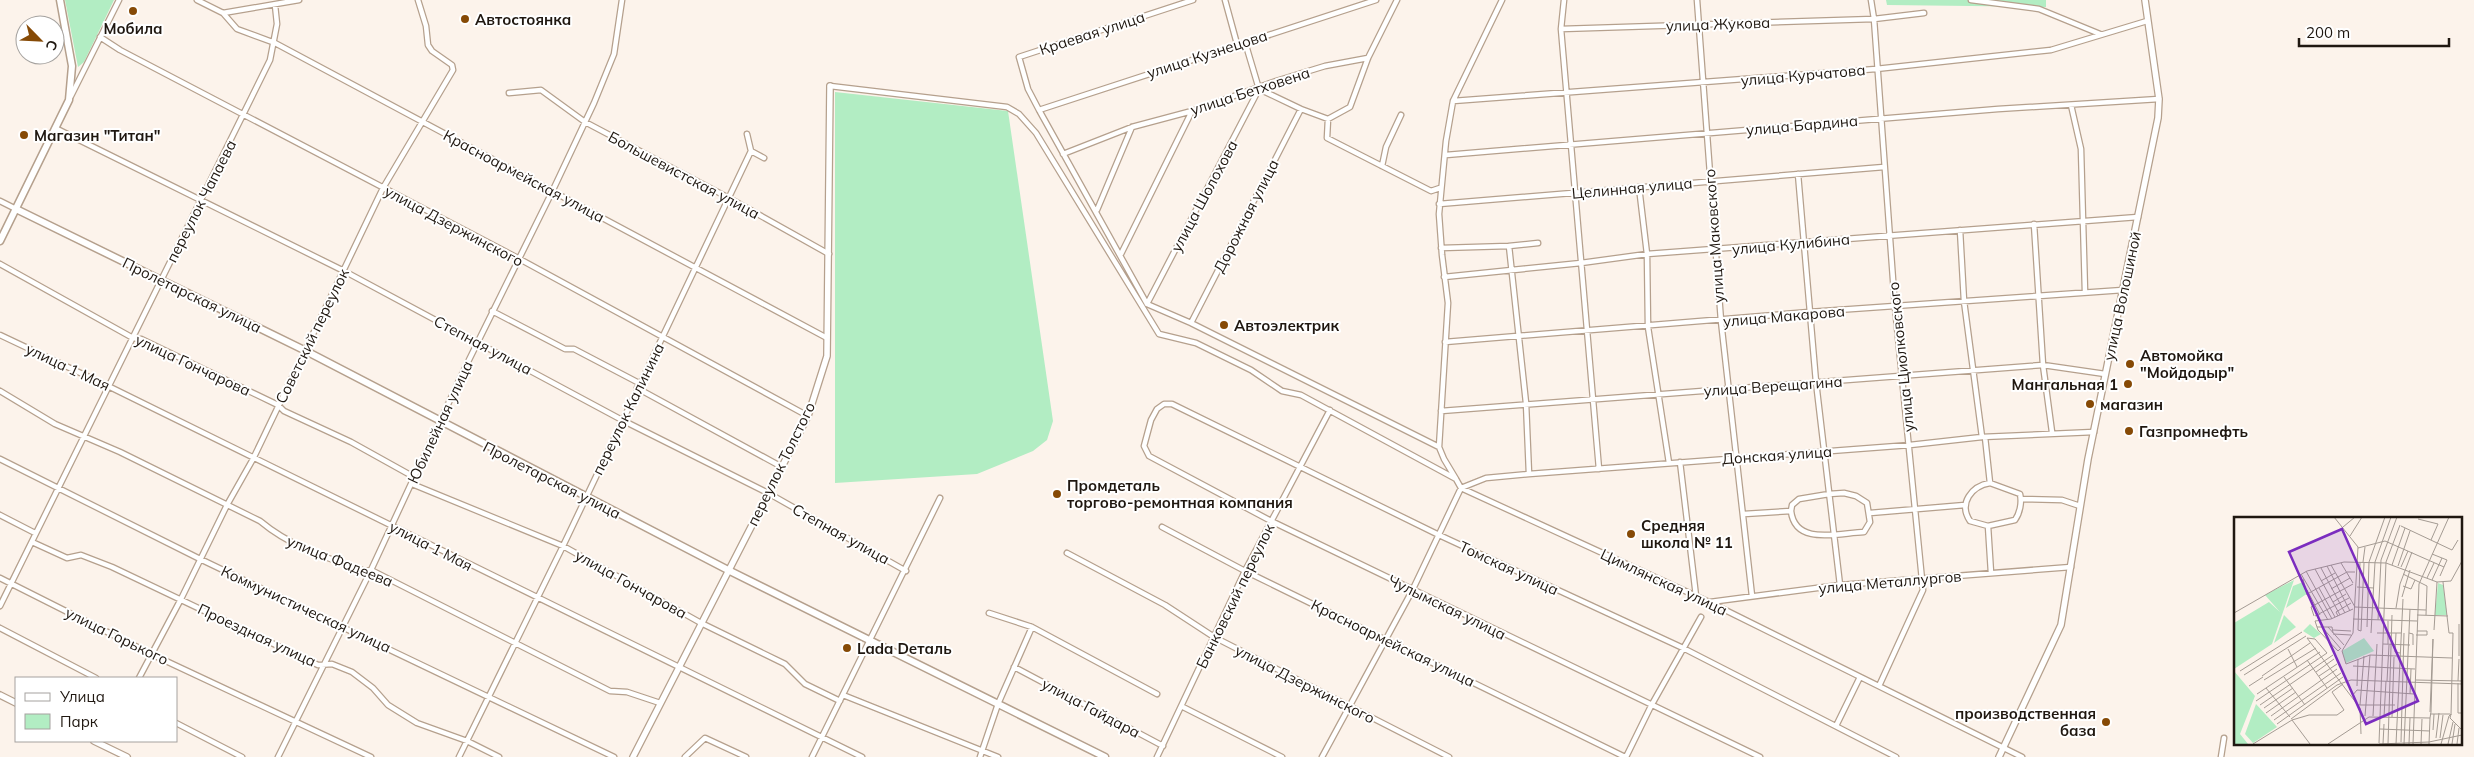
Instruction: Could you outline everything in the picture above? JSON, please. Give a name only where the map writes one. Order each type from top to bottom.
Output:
[{"type":"main road","points":[[0,241],[69,100],[72,66],[60,0]]},
{"type":"main road","name":"Пролетарская улица","points":[[16,209],[304,350],[728,570],[1105,757]]},
{"type":"street","points":[[69,100],[119,0]]},
{"type":"street","name":"Красноармейская улица","points":[[196,0],[223,13],[237,29],[275,43],[828,338]]},
{"type":"street","points":[[223,13],[299,0]]},
{"type":"street","name":"Советский переулок","points":[[140,677],[181,599],[227,505],[253,459],[383,188],[453,70],[452,65],[432,51],[428,45],[425,21],[418,0]]},
{"type":"street","name":"Юбилейная улица","points":[[278,757],[371,570],[492,312],[552,192],[584,122],[614,54],[622,0]]},
{"type":"street","name":"Краевая улица","points":[[1039,110],[1028,89],[1019,57],[1193,0]]},
{"type":"street","points":[[1225,0],[1237,44]]},
{"type":"street","name":"улица Кузнецова","points":[[1039,110],[1376,0]]},
{"type":"street","points":[[1244,42],[1259,89],[1301,109],[1328,119],[1350,107],[1368,58],[1397,0]]},
{"type":"street","points":[[1322,757],[1412,591],[1461,488],[1439,447],[1448,303],[1441,248],[1440,188],[1453,101],[1502,0]]},
{"type":"street","points":[[1564,0],[1561,29],[1592,399],[1600,469]]},
{"type":"street","name":"улица Маковского","points":[[1698,0],[1705,132],[1721,321],[1752,596]]},
{"type":"street","name":"улица Циолковского","points":[[1871,0],[1874,19],[1876,69],[1895,307],[1923,590],[1878,686]]},
{"type":"street","points":[[1971,0],[2039,9],[2100,34]]},
{"type":"street","name":"улица Волошиной","points":[[1999,757],[2056,637],[2065,608],[2080,506],[2105,374],[2158,118],[2159,99],[2146,0]]},
{"type":"street","name":"переулок Чапаева","points":[[0,606],[110,387],[270,60],[275,43],[275,5]]},
{"type":"street","name":"улица Жукова","points":[[1561,29],[1874,19],[1924,13]]},
{"type":"street","name":"улица Курчатова","points":[[1453,101],[1566,94],[1876,69],[2051,50],[2148,21]]},
{"type":"street","name":"улица Дзержинского","points":[[100,37],[120,50],[519,259],[808,416]]},
{"type":"street","name":"улица Бетховена","points":[[1063,154],[1132,127],[1192,111],[1325,66],[1368,58]]},
{"type":"street","points":[[830,86],[995,104],[1007,107],[1019,114],[1036,133],[1159,334],[1196,343],[1252,370],[1282,391],[1301,395],[1456,479]]},
{"type":"street","name":"переулок Толстого","points":[[634,757],[808,416],[828,356],[830,86]]},
{"type":"street","name":"улица Шолохова","points":[[1147,304],[1259,89]]},
{"type":"street","name":"Большевистская улица","points":[[509,93],[541,90],[584,122],[729,198],[829,254]]},
{"type":"street","name":"улица Бардина","points":[[1446,155],[1881,118],[2159,99]]},
{"type":"street","points":[[2071,105],[2081,149],[2085,292]]},
{"type":"street","name":"Дорожная улица","points":[[1191,323],[1301,109]]},
{"type":"street","points":[[1039,110],[1121,254],[1147,304],[1191,323],[1439,447]]},
{"type":"street","points":[[1121,254],[1192,111]]},
{"type":"street","points":[[1382,166],[1386,147],[1401,115]]},
{"type":"street","points":[[1328,119],[1327,138],[1432,191],[1440,188]]},
{"type":"street","points":[[1096,210],[1132,127]]},
{"type":"street","name":"Степная улица","points":[[55,128],[344,272],[622,420],[768,493],[906,571]]},
{"type":"street","points":[[747,134],[750,151],[764,158]]},
{"type":"street","name":"переулок Калинина","points":[[459,757],[563,546],[750,151]]},
{"type":"street","name":"Целинная улица","points":[[1440,204],[1884,166]]},
{"type":"street","points":[[1798,174],[1823,451],[1840,586]]},
{"type":"street","points":[[1639,187],[1647,254],[1648,327],[1669,463]]},
{"type":"street","name":"Пролетарская улица","points":[[0,201],[16,209]]},
{"type":"street","name":"улица Кулибина","points":[[1444,277],[1581,263],[1647,254],[2138,217]]},
{"type":"street","points":[[2034,224],[2043,365],[2052,432]]},
{"type":"street","points":[[1960,230],[1964,301],[1990,483]]},
{"type":"street","points":[[1441,248],[1509,246],[1538,243]]},
{"type":"street","points":[[1509,246],[1526,403],[1528,474]]},
{"type":"street","name":"улица Гончарова","points":[[0,264],[133,338],[141,338],[278,405],[284,412],[351,442],[414,477]]},
{"type":"street","name":"улица Макарова","points":[[1445,342],[1721,321],[1809,312],[2123,290]]},
{"type":"street","points":[[492,312],[565,349],[574,349],[782,467]]},
{"type":"street","name":"улица 1 Мая","points":[[0,336],[110,387],[862,757]]},
{"type":"street","name":"улица Верещагина","points":[[1440,411],[2043,365],[2105,374]]},
{"type":"street","name":"улица Фадеева","points":[[0,391],[56,424],[120,452],[260,521],[279,537],[307,550],[365,571],[371,570],[610,691],[627,692],[660,703]]},
{"type":"street","name":"Томская улица","points":[[1144,446],[1157,409],[1164,404],[1172,404],[1439,535],[1683,648],[1896,757]]},
{"type":"street","name":"Банковский переулок","points":[[1157,757],[1183,707],[1246,571],[1330,410]]},
{"type":"street","name":"Донская улица","points":[[1461,488],[1486,478],[1528,474],[1910,445],[1984,437],[2052,432],[2094,432]]},
{"type":"street","name":"Чулымская улица","points":[[1144,446],[1150,456],[1271,521],[1412,591],[1760,757]]},
{"type":"street","name":"Коммунистическая улица","points":[[0,459],[200,559],[614,757]]},
{"type":"street","points":[[1680,462],[1696,596]]},
{"type":"street","points":[[1990,483],[2020,494],[2022,499],[2018,516],[2015,520],[1988,526],[1970,521],[1965,505],[1974,489],[1979,485],[1990,483]]},
{"type":"street","name":"улица Гончарова","points":[[412,484],[563,546],[701,623],[785,664],[805,684],[840,701]]},
{"type":"street","name":"Цимлянская улица","points":[[1461,488],[1709,602],[2022,757]]},
{"type":"street","points":[[1844,492],[1856,496],[1867,503],[1870,522],[1864,532],[1809,536],[1796,527],[1791,511],[1792,505],[1799,499],[1829,494],[1844,492]]},
{"type":"street","points":[[812,757],[906,571],[940,498]]},
{"type":"street","points":[[2022,499],[2062,500],[2080,506]]},
{"type":"street","points":[[1870,513],[1916,511],[1965,505]]},
{"type":"street","points":[[1744,514],[1791,511]]},
{"type":"street","points":[[0,515],[35,534]]},
{"type":"street","points":[[1988,526],[1991,574]]},
{"type":"street","name":"Красноармейская улица","points":[[1162,527],[1246,571],[1625,757]]},
{"type":"street","name":"Проездная улица","points":[[32,542],[67,558],[81,555],[112,567],[318,665],[332,664],[352,672],[373,688],[388,705],[417,723],[467,741],[500,757]]},
{"type":"street","name":"улица Дзержинского","points":[[1066,553],[1165,605],[1214,637],[1449,757]]},
{"type":"street","name":"улица Металлургов","points":[[1709,602],[1840,586],[2071,567]]},
{"type":"street","name":"улица Горького","points":[[0,578],[151,654],[371,757]]},
{"type":"street","points":[[989,613],[1032,627],[1157,694]]},
{"type":"street","points":[[1625,757],[1701,617]]},
{"type":"street","points":[[980,757],[998,704],[1017,668],[1032,627]]},
{"type":"street","points":[[0,628],[94,677]]},
{"type":"street","name":"улица Гайдара","points":[[1017,668],[1163,746]]},
{"type":"street","points":[[1836,726],[1860,677]]},
{"type":"street","points":[[0,695],[15,702]]},
{"type":"street","points":[[843,695],[913,724],[983,749],[998,757]]},
{"type":"street","points":[[1183,707],[1282,757]]},
{"type":"street","points":[[178,724],[242,757]]},
{"type":"street","points":[[685,757],[705,738],[746,757]]},
{"type":"street","points":[[2221,757],[2224,738]]},
{"type":"street","points":[[107,744],[127,757]]},
{"type":"green space","points":[[65,0],[114,0],[84,62],[78,67]]},
{"type":"green space","points":[[1886,0],[2046,0],[2046,7],[1887,5]]},
{"type":"green space","points":[[835,92],[1008,111],[1053,421],[1047,440],[1033,451],[977,474],[835,483]]},
{"type":"place","name":"Мобила","points":[[133,11]]},
{"type":"place","name":"Автостоянка","points":[[465,19]]},
{"type":"place","name":"Магазин \"Титан\"","points":[[24,135]]},
{"type":"place","name":"Автоэлектрик","points":[[1224,325]]},
{"type":"place","name":"Автомойка \"Мойдодыр\"","points":[[2130,364]]},
{"type":"place","name":"Мангальная 1","points":[[2128,384]]},
{"type":"place","name":"магазин","points":[[2090,404]]},
{"type":"place","name":"Газпромнефть","points":[[2129,431]]},
{"type":"place","name":"Промдеталь торгово-ремонтная компания","points":[[1057,494]]},
{"type":"place","name":"Средняя школа № 11","points":[[1631,534]]},
{"type":"place","name":"Lada Dеталь","points":[[847,648]]},
{"type":"place","name":"производственная база","points":[[2106,722]]}]
